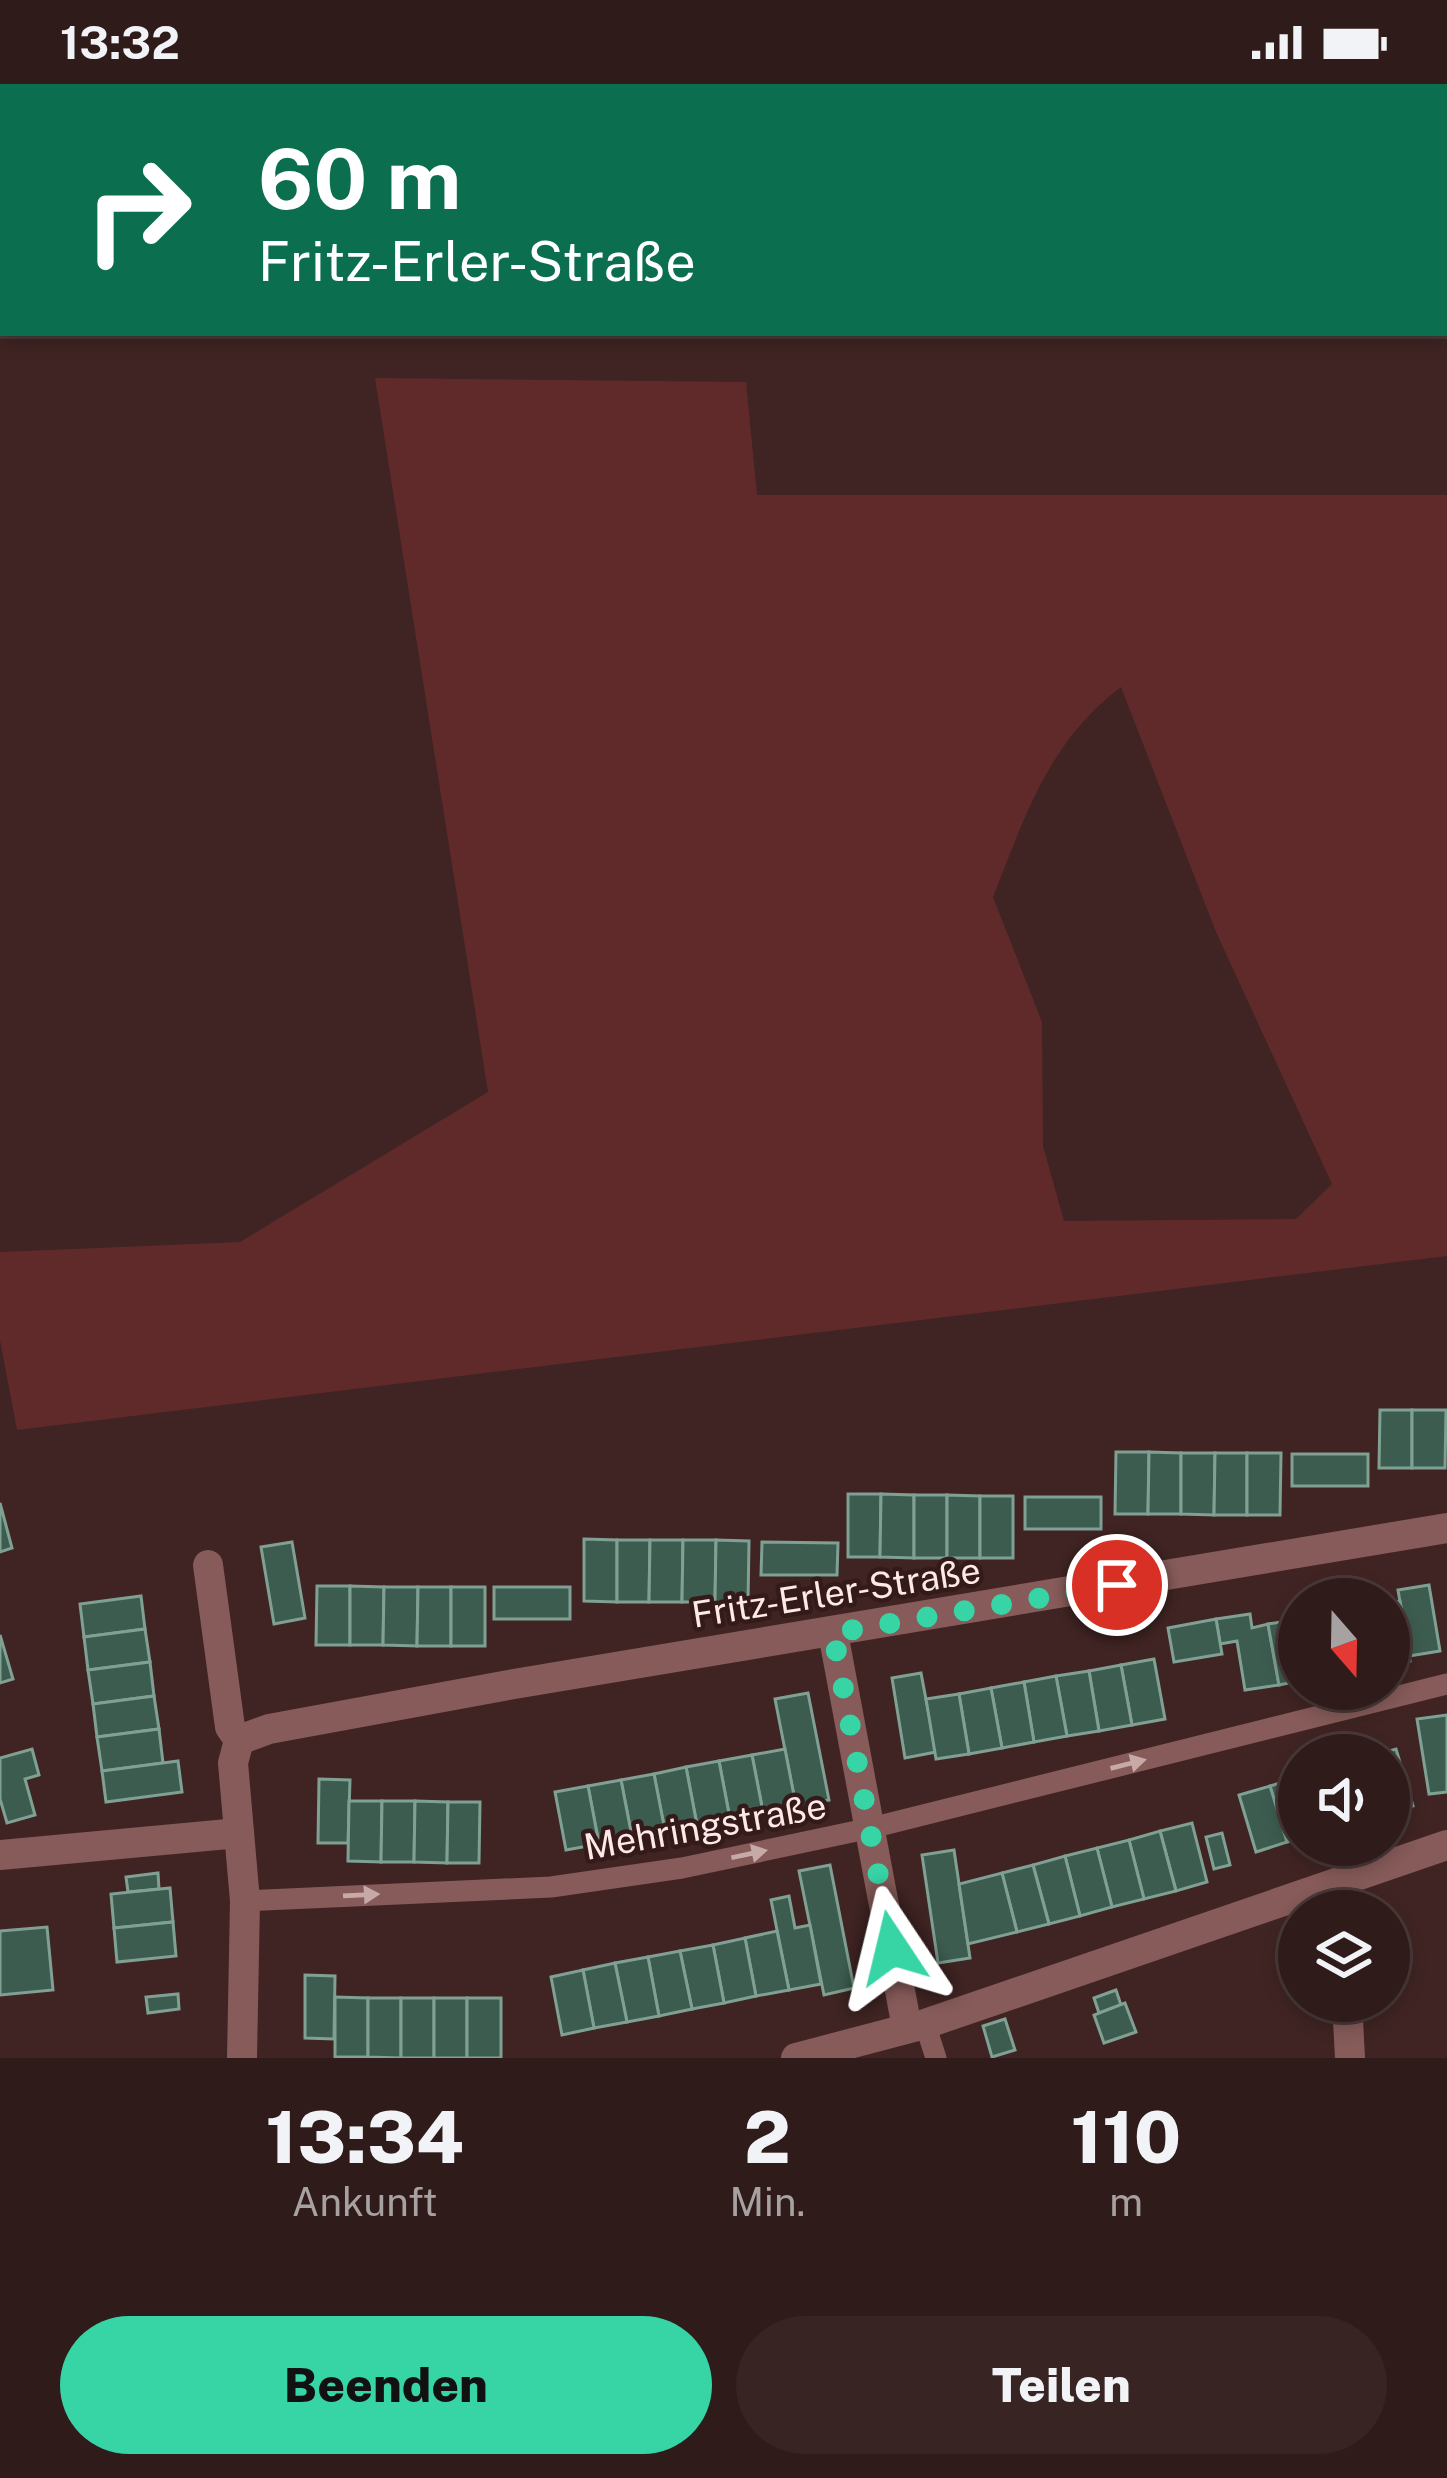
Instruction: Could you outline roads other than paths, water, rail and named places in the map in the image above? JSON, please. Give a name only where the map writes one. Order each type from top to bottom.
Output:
[{"type":"street","name":"Fritz-Erler-Straße","points":[[239,1740],[269,1730],[514,1684],[1447,1528]]},
{"type":"street","points":[[208,1565],[230,1727],[239,1740],[232,1763],[244,1901],[242,2058]]},
{"type":"street","points":[[833,1633],[916,2026]]},
{"type":"street","points":[[0,1855],[239,1833]]},
{"type":"street","points":[[1354,1890],[1447,1845]]},
{"type":"street","points":[[796,2058],[1278,1916]]},
{"type":"street","points":[[1348,2022],[1350,2058]]},
{"type":"lane","name":"Mehringstraße","points":[[244,1901],[551,1887],[682,1868],[871,1828],[1447,1684]]},
{"type":"lane","points":[[916,2026],[936,2058]]}]
